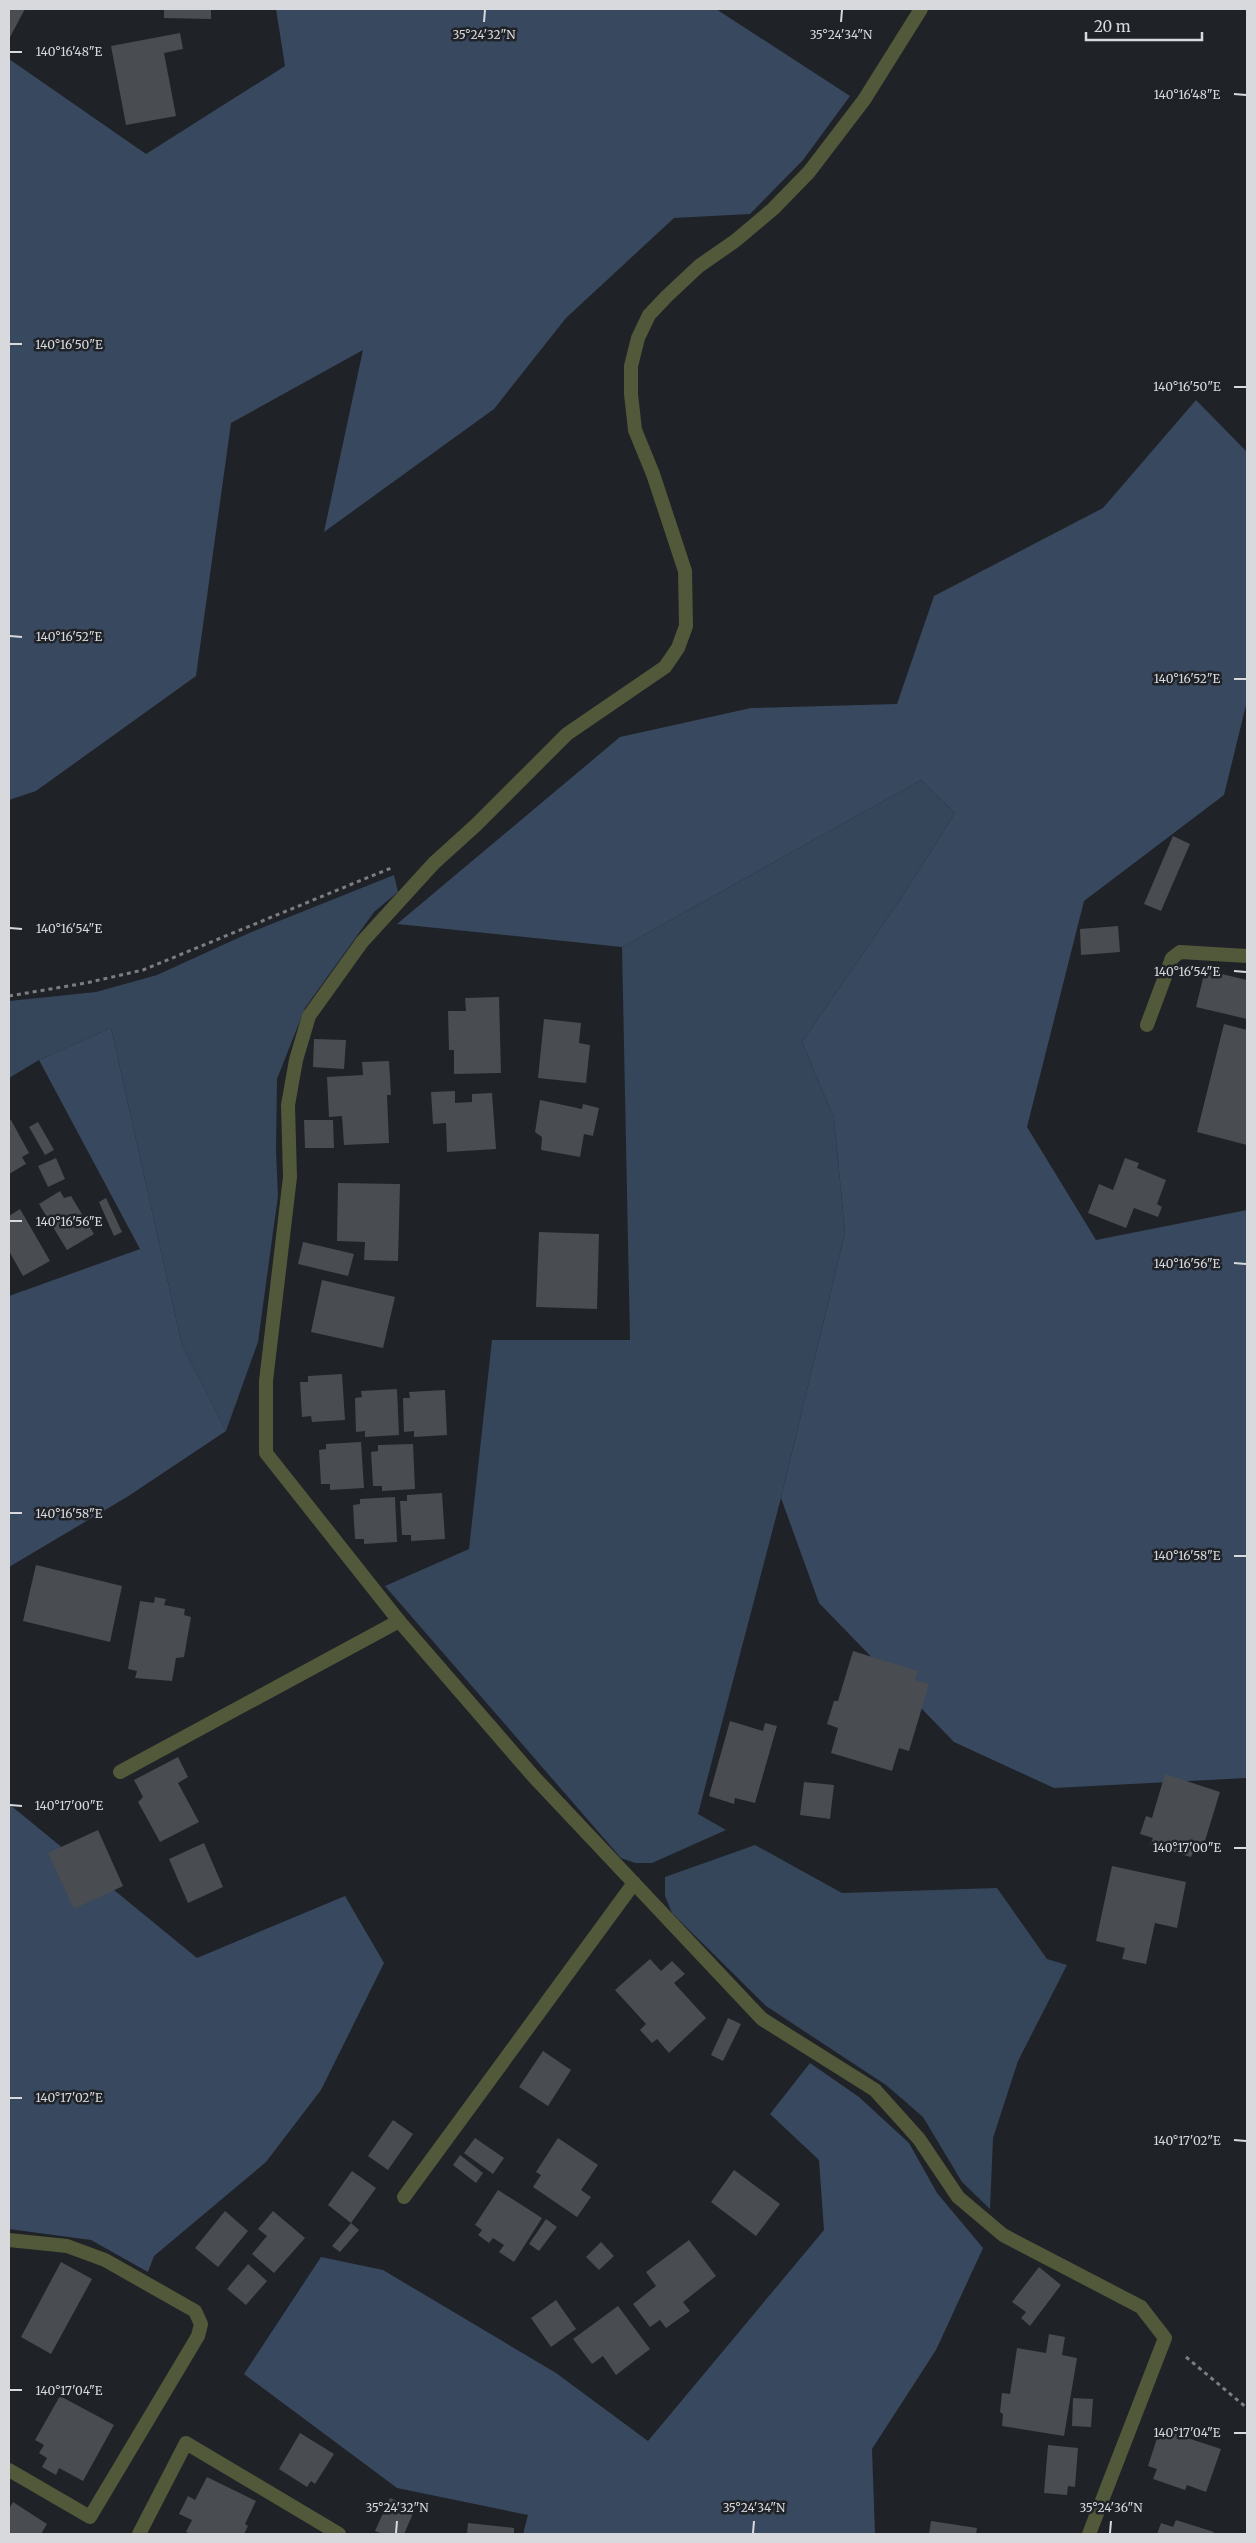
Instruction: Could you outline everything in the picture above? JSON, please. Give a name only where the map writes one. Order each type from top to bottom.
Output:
[{"type":"street","points":[[921,9],[864,100],[809,172],[773,209],[735,241],[699,266],[667,296],[649,315],[638,338],[631,366],[630,394],[635,430],[654,474],[685,571],[686,626],[678,648],[665,667],[567,734],[476,825],[434,863],[362,942],[309,1016],[296,1060],[288,1105],[290,1177],[266,1381],[266,1453],[399,1621],[534,1777],[762,2019],[875,2090],[919,2139],[958,2197],[1003,2235],[1141,2307],[1165,2338],[1089,2534]]},
{"type":"street","points":[[1147,1025],[1172,958],[1180,952],[1247,956]]},
{"type":"street","points":[[120,1772],[399,1621]]},
{"type":"street","points":[[404,2197],[634,1883]]},
{"type":"street","points":[[9,2240],[66,2246],[105,2260],[195,2311],[201,2324],[198,2336],[90,2517],[9,2470]]},
{"type":"street","points":[[138,2534],[186,2443],[339,2534]]},
{"type":"path","points":[[9,996],[86,983],[143,970],[403,863],[434,863]]},
{"type":"path","points":[[1165,2338],[1210,2379],[1247,2408]]},
{"type":"shaded area","points":[[276,9],[716,9],[850,96],[803,160],[750,214],[674,218],[566,318],[494,409],[324,532],[363,350],[231,423],[196,676],[36,791],[9,800],[9,59],[146,154],[285,66]]},
{"type":"shaded area","points":[[1196,400],[1247,452],[1247,701],[1224,795],[1084,901],[1027,1127],[1096,1240],[1247,1210],[1247,1778],[1054,1788],[954,1742],[819,1603],[781,1498],[845,1233],[834,1118],[802,1042],[902,897],[955,813],[921,780],[622,947],[397,924],[620,737],[751,708],[897,704],[934,596],[1103,508]]},
{"type":"shaded area","points":[[921,780],[955,813],[902,897],[802,1042],[834,1118],[845,1233],[781,1498],[698,1814],[726,1830],[652,1863],[635,1863],[621,1858],[385,1586],[469,1549],[492,1340],[630,1340],[622,947]]},
{"type":"shaded area","points":[[394,875],[398,892],[374,912],[305,1008],[277,1079],[276,1151],[278,1196],[258,1342],[226,1431],[182,1345],[111,1028],[39,1060],[9,1078],[9,1001],[96,992],[157,975],[249,933]]},
{"type":"shaded area","points":[[111,1028],[182,1345],[226,1431],[127,1497],[9,1567],[9,1296],[140,1249],[39,1060]]},
{"type":"shaded area","points":[[9,1804],[197,1958],[345,1896],[384,1963],[321,2090],[266,2162],[154,2256],[148,2272],[91,2240],[9,2229]]},
{"type":"shaded area","points":[[755,1845],[842,1893],[997,1888],[1047,1959],[1067,1965],[1018,2061],[993,2138],[990,2209],[962,2182],[923,2117],[886,2085],[766,2006],[672,1913],[665,1896],[665,1877]]},
{"type":"shaded area","points":[[810,2063],[859,2097],[909,2143],[937,2193],[983,2248],[936,2350],[872,2449],[875,2534],[523,2534],[528,2515],[397,2488],[244,2374],[321,2257],[383,2270],[556,2373],[648,2441],[824,2230],[819,2160],[770,2114]]},
{"type":"building","points":[[9,9],[25,9],[9,39]]},
{"type":"building","points":[[164,9],[211,9],[211,19],[164,18]]},
{"type":"building","points":[[180,33],[183,49],[164,53],[176,116],[126,125],[111,46]]},
{"type":"building","points":[[1173,836],[1190,844],[1161,911],[1144,904]]},
{"type":"building","points":[[1118,926],[1120,952],[1081,955],[1080,929]]},
{"type":"building","points":[[1205,970],[1247,980],[1247,1019],[1196,1007]]},
{"type":"building","points":[[499,997],[501,1073],[454,1074],[454,1050],[449,1050],[448,1011],[466,1011],[465,998]]},
{"type":"building","points":[[544,1019],[581,1023],[579,1043],[590,1045],[586,1083],[538,1078]]},
{"type":"building","points":[[1224,1024],[1247,1030],[1247,1145],[1197,1132]]},
{"type":"building","points":[[314,1039],[346,1040],[344,1069],[313,1067]]},
{"type":"building","points":[[389,1061],[391,1095],[387,1095],[389,1143],[344,1145],[342,1116],[329,1117],[327,1077],[363,1075],[362,1062]]},
{"type":"building","points":[[455,1091],[455,1103],[472,1102],[472,1094],[492,1093],[496,1149],[447,1152],[446,1123],[433,1124],[431,1092]]},
{"type":"building","points":[[540,1100],[582,1109],[583,1104],[599,1108],[593,1136],[584,1134],[580,1157],[541,1150],[542,1137],[535,1132]]},
{"type":"building","points":[[11,1120],[29,1153],[22,1157],[26,1164],[9,1174],[9,1121]]},
{"type":"building","points":[[304,1120],[333,1120],[334,1148],[305,1148]]},
{"type":"building","points":[[38,1122],[54,1150],[45,1155],[29,1127]]},
{"type":"building","points":[[56,1158],[65,1179],[48,1187],[38,1166]]},
{"type":"building","points":[[1125,1158],[1139,1163],[1137,1168],[1166,1180],[1157,1204],[1162,1207],[1158,1217],[1134,1208],[1126,1228],[1088,1213],[1099,1184],[1113,1190]]},
{"type":"building","points":[[338,1183],[400,1184],[398,1261],[364,1260],[365,1242],[337,1241]]},
{"type":"building","points":[[60,1191],[64,1198],[71,1196],[94,1234],[67,1250],[39,1204]]},
{"type":"building","points":[[106,1198],[122,1232],[114,1236],[99,1202]]},
{"type":"building","points":[[20,1209],[50,1261],[23,1276],[9,1251],[9,1216]]},
{"type":"building","points":[[539,1232],[599,1234],[597,1309],[536,1307]]},
{"type":"building","points":[[303,1242],[354,1254],[348,1276],[298,1264]]},
{"type":"building","points":[[322,1280],[395,1297],[383,1348],[311,1332]]},
{"type":"building","points":[[342,1374],[345,1420],[312,1422],[311,1416],[302,1417],[300,1382],[308,1382],[308,1376]]},
{"type":"building","points":[[397,1389],[399,1435],[365,1437],[365,1431],[356,1432],[355,1398],[362,1397],[361,1391]]},
{"type":"building","points":[[445,1390],[447,1435],[414,1437],[414,1431],[404,1432],[403,1398],[410,1398],[409,1392]]},
{"type":"building","points":[[361,1442],[364,1488],[330,1490],[330,1484],[321,1484],[319,1450],[326,1449],[326,1444]]},
{"type":"building","points":[[413,1444],[415,1489],[382,1491],[382,1486],[373,1486],[371,1452],[378,1451],[378,1445]]},
{"type":"building","points":[[442,1493],[445,1539],[411,1541],[411,1535],[402,1535],[400,1501],[407,1501],[407,1495]]},
{"type":"building","points":[[395,1497],[397,1542],[364,1544],[364,1539],[355,1539],[353,1505],[360,1504],[360,1499]]},
{"type":"building","points":[[36,1565],[122,1586],[110,1642],[23,1621]]},
{"type":"building","points":[[155,1597],[166,1599],[164,1605],[185,1609],[184,1615],[191,1617],[184,1657],[176,1658],[172,1681],[135,1678],[137,1671],[128,1669],[140,1601],[154,1603]]},
{"type":"building","points":[[853,1651],[918,1671],[915,1680],[929,1684],[909,1751],[899,1748],[892,1771],[831,1753],[838,1728],[827,1724],[834,1701],[838,1701]]},
{"type":"building","points":[[730,1721],[763,1731],[765,1723],[777,1726],[755,1803],[735,1798],[734,1804],[709,1796]]},
{"type":"building","points":[[178,1757],[188,1777],[178,1783],[199,1822],[160,1842],[138,1802],[143,1797],[134,1780]]},
{"type":"building","points":[[1165,1774],[1220,1792],[1204,1844],[1196,1844],[1191,1857],[1150,1845],[1153,1838],[1140,1834],[1146,1816],[1152,1818]]},
{"type":"building","points":[[804,1782],[834,1785],[830,1819],[800,1815]]},
{"type":"building","points":[[98,1830],[123,1886],[74,1909],[48,1853]]},
{"type":"building","points":[[204,1843],[223,1887],[188,1903],[169,1859]]},
{"type":"building","points":[[1112,1866],[1186,1882],[1177,1928],[1155,1923],[1146,1964],[1122,1959],[1125,1948],[1096,1941]]},
{"type":"building","points":[[650,1959],[661,1971],[672,1961],[685,1974],[674,1983],[706,2018],[669,2053],[657,2039],[652,2043],[640,2030],[646,2024],[615,1990]]},
{"type":"building","points":[[728,2018],[741,2024],[723,2061],[711,2055]]},
{"type":"building","points":[[543,2051],[571,2070],[548,2106],[519,2087]]},
{"type":"building","points":[[393,2120],[413,2134],[388,2170],[368,2156]]},
{"type":"building","points":[[475,2138],[504,2158],[493,2174],[464,2153]]},
{"type":"building","points":[[558,2138],[598,2165],[581,2190],[591,2197],[577,2217],[533,2187],[541,2175],[536,2172]]},
{"type":"building","points":[[460,2155],[483,2173],[476,2183],[453,2165]]},
{"type":"building","points":[[734,2170],[780,2204],[756,2236],[711,2202]]},
{"type":"building","points":[[352,2171],[376,2188],[351,2223],[328,2205]]},
{"type":"building","points":[[498,2190],[542,2218],[514,2262],[499,2252],[504,2245],[493,2238],[489,2243],[478,2235],[482,2230],[475,2225]]},
{"type":"building","points":[[225,2211],[248,2231],[218,2267],[195,2248]]},
{"type":"building","points":[[273,2211],[305,2238],[274,2273],[252,2254],[267,2236],[258,2229]]},
{"type":"building","points":[[546,2219],[557,2227],[539,2251],[529,2244]]},
{"type":"building","points":[[351,2223],[359,2230],[340,2252],[332,2246]]},
{"type":"building","points":[[689,2240],[716,2276],[683,2302],[690,2311],[666,2328],[660,2320],[650,2327],[633,2304],[656,2286],[646,2272]]},
{"type":"building","points":[[601,2242],[614,2256],[599,2270],[586,2257]]},
{"type":"building","points":[[61,2262],[92,2279],[51,2354],[21,2337]]},
{"type":"building","points":[[248,2264],[267,2281],[246,2305],[227,2289]]},
{"type":"building","points":[[1039,2267],[1061,2285],[1030,2326],[1021,2318],[1026,2312],[1012,2302]]},
{"type":"building","points":[[556,2300],[576,2329],[551,2347],[531,2318]]},
{"type":"building","points":[[618,2306],[650,2349],[616,2375],[603,2356],[592,2364],[573,2339]]},
{"type":"building","points":[[1049,2334],[1065,2337],[1062,2355],[1077,2358],[1064,2436],[1002,2426],[1003,2414],[1000,2412],[1002,2393],[1010,2394],[1017,2348],[1046,2353]]},
{"type":"building","points":[[60,2396],[114,2425],[83,2481],[59,2468],[56,2475],[42,2467],[47,2458],[39,2453],[44,2445],[35,2440]]},
{"type":"building","points":[[1073,2398],[1093,2399],[1091,2427],[1072,2426]]},
{"type":"building","points":[[1160,2429],[1221,2449],[1206,2492],[1187,2485],[1185,2490],[1153,2479],[1157,2469],[1148,2466]]},
{"type":"building","points":[[300,2433],[334,2454],[315,2484],[311,2481],[307,2487],[279,2469]]},
{"type":"building","points":[[1048,2445],[1078,2448],[1075,2487],[1068,2486],[1067,2495],[1044,2493]]},
{"type":"building","points":[[207,2477],[256,2501],[245,2524],[248,2526],[244,2534],[191,2534],[186,2532],[192,2520],[179,2514],[188,2496],[195,2500]]},
{"type":"building","points":[[390,2498],[415,2509],[404,2534],[383,2534],[375,2531]]},
{"type":"building","points":[[13,2502],[47,2524],[41,2534],[9,2534],[9,2509]]},
{"type":"building","points":[[1176,2520],[1214,2532],[1213,2534],[1157,2534],[1161,2523],[1173,2527]]},
{"type":"building","points":[[931,2521],[977,2528],[976,2534],[929,2534]]},
{"type":"building","points":[[468,2523],[514,2528],[514,2534],[467,2534]]}]
